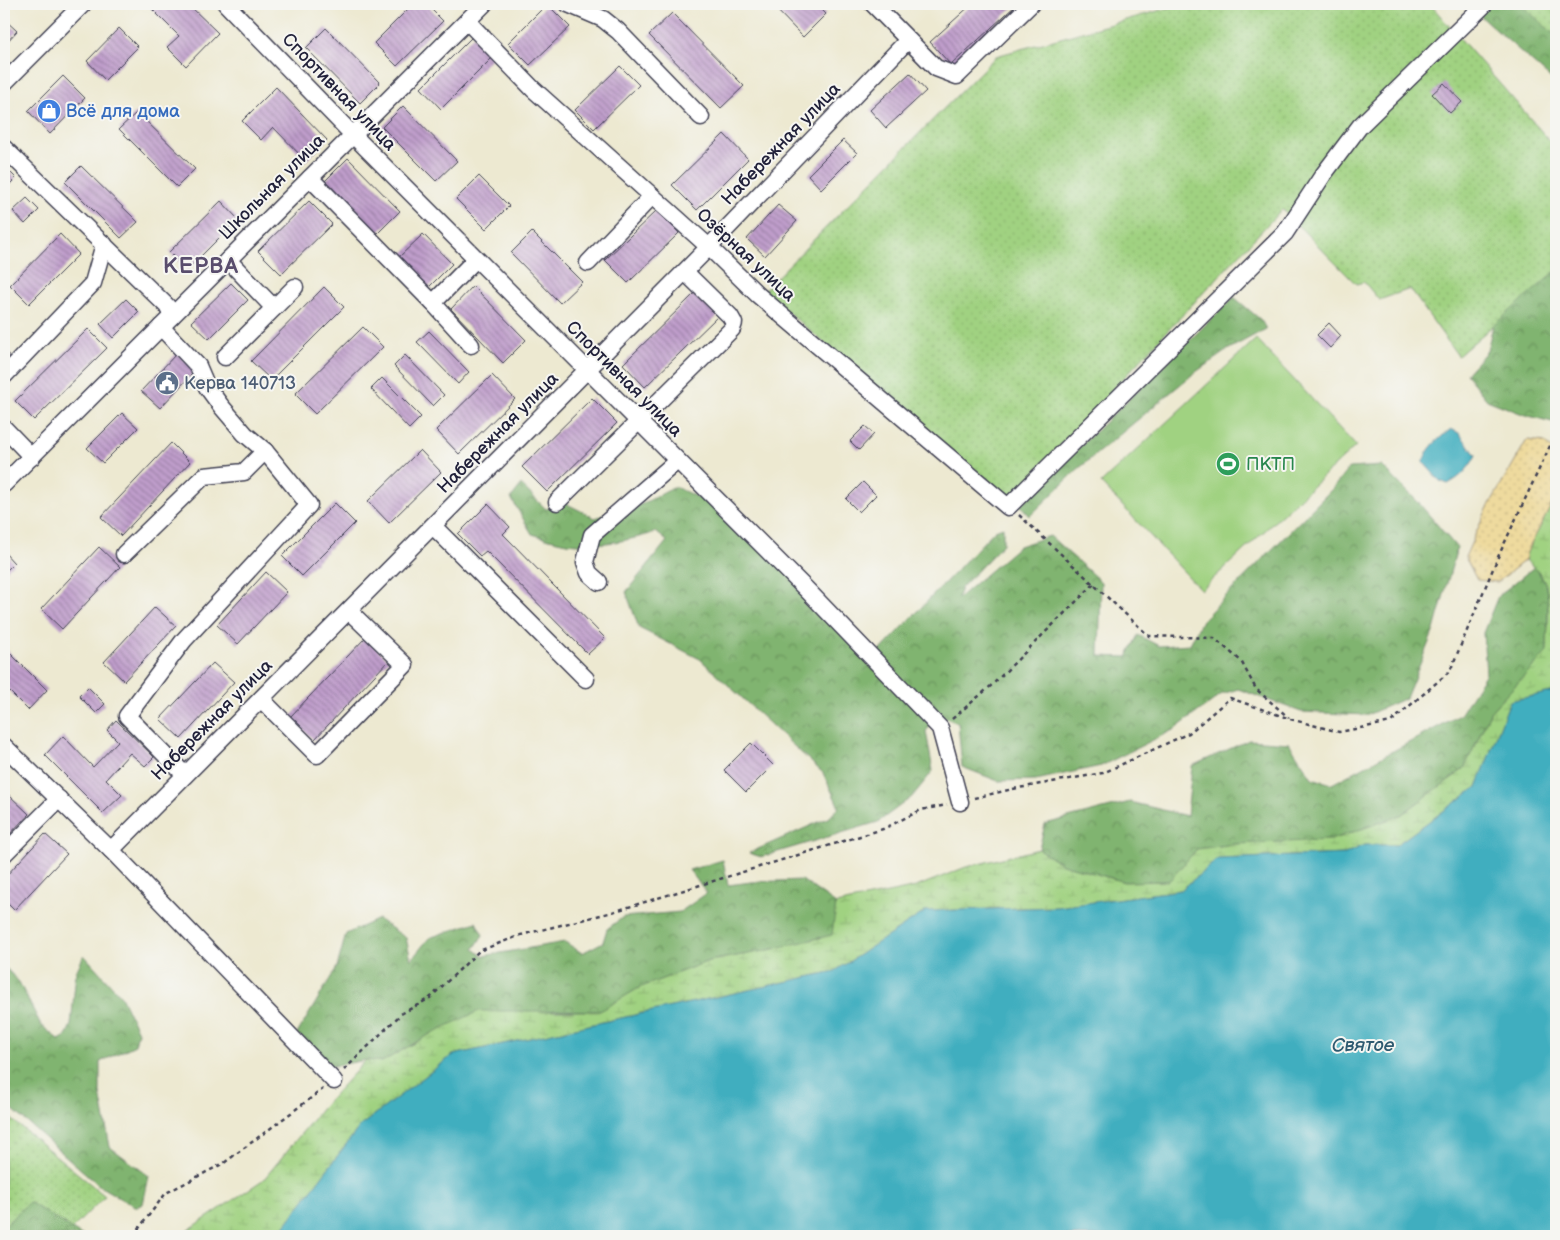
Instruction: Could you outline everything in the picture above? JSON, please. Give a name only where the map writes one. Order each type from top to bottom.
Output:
[{"type":"street","name":"Спортивная улица","points":[[226,4],[352,135],[808,591],[940,728],[960,802]]},
{"type":"street","name":"Школьная улица","points":[[4,484],[484,4]]},
{"type":"street","points":[[568,4],[603,19],[618,31],[701,117]]},
{"type":"street","points":[[873,4],[936,68],[957,76],[1031,4]]},
{"type":"street","points":[[4,83],[78,5]]},
{"type":"street","points":[[1008,506],[1285,233],[1322,175],[1360,126],[1483,6]]},
{"type":"street","name":"Озёрная улица","points":[[467,21],[533,89],[710,247],[758,295],[1008,506]]},
{"type":"street","name":"Набережная улица","points":[[111,850],[710,247],[908,40]]},
{"type":"street","points":[[4,148],[167,306],[166,322],[198,366],[207,387],[220,406],[245,434],[265,451],[309,505],[184,640],[127,716],[186,775]]},
{"type":"street","points":[[310,178],[433,303],[471,345]]},
{"type":"street","points":[[588,263],[652,196]]},
{"type":"street","points":[[4,376],[92,283],[104,244]]},
{"type":"street","points":[[433,303],[476,259]]},
{"type":"street","points":[[228,260],[274,308]]},
{"type":"street","points":[[557,502],[732,329],[734,323],[730,316],[685,272]]},
{"type":"street","points":[[225,357],[295,287]]},
{"type":"street","points":[[4,428],[32,456]]},
{"type":"street","points":[[124,554],[204,476],[244,472],[265,451]]},
{"type":"street","points":[[599,582],[589,573],[585,562],[592,535],[677,461]]},
{"type":"street","points":[[433,526],[586,679]]},
{"type":"street","points":[[261,699],[317,755],[405,665],[349,611]]},
{"type":"street","points":[[4,747],[111,850],[334,1081]]},
{"type":"street","points":[[4,854],[59,799]]},
{"type":"path","points":[[133,1236],[166,1193],[224,1163],[334,1081],[401,1014],[430,998],[479,952],[521,935],[609,914],[874,832],[922,810],[1103,773],[1188,733],[1230,698],[1290,719],[1339,732],[1391,722],[1450,671],[1498,557],[1556,433]]},
{"type":"path","points":[[1008,506],[1026,520],[1149,636],[1214,638],[1242,661],[1256,689],[1290,719]]},
{"type":"path","points":[[940,728],[992,685],[1094,584]]},
{"type":"green space","points":[[1183,4],[1430,4],[1556,148],[1556,271],[1458,356],[1410,289],[1379,300],[1364,282],[1356,284],[1282,209],[1009,500],[763,291],[996,56]]},
{"type":"green space","points":[[1467,4],[1556,4],[1556,83]]},
{"type":"green space","points":[[1520,4],[1556,4],[1556,36]]},
{"type":"green space","points":[[1556,225],[1556,423],[1525,415],[1487,400],[1466,374],[1487,351],[1500,296]]},
{"type":"green space","points":[[1234,297],[1261,320],[1266,329],[1229,349],[1193,374],[1077,470],[1030,516],[1020,505]]},
{"type":"green space","name":"ПКТП","points":[[1256,339],[1356,446],[1201,590],[1101,483]]},
{"type":"green space","points":[[1382,466],[1418,502],[1457,548],[1434,630],[1406,698],[1367,715],[1301,712],[1238,689],[1222,694],[1175,729],[1101,766],[1036,780],[998,781],[962,767],[958,723],[941,716],[926,731],[933,771],[912,797],[878,822],[761,857],[749,853],[830,817],[839,807],[823,773],[700,659],[639,628],[626,592],[667,541],[656,532],[600,544],[567,543],[549,539],[532,534],[511,498],[521,485],[546,509],[565,503],[595,518],[642,504],[675,487],[735,514],[872,653],[879,652],[995,530],[1003,527],[1003,544],[961,588],[957,599],[1019,546],[1050,536],[1101,582],[1099,656],[1127,657],[1138,635],[1159,646],[1190,644],[1202,620],[1333,488],[1349,468]]},
{"type":"green space","points":[[1556,496],[1556,691],[1510,701],[1477,787],[1396,845],[1365,845],[1345,854],[1218,859],[1181,890],[1058,907],[926,911],[835,971],[453,1055],[360,1126],[277,1236],[174,1236],[190,1229],[264,1179],[323,1107],[366,1060],[382,1062],[434,1032],[479,1011],[600,1011],[639,988],[709,961],[765,951],[832,935],[836,904],[916,887],[966,867],[1039,849],[1062,864],[1124,882],[1169,881],[1197,849],[1236,844],[1331,840],[1401,815],[1464,769],[1491,711],[1547,652],[1548,604],[1546,586],[1540,574],[1525,560],[1527,552]]},
{"type":"green space","points":[[1534,567],[1545,582],[1548,601],[1547,652],[1491,711],[1464,769],[1401,815],[1331,840],[1236,844],[1197,849],[1170,881],[1125,882],[1062,864],[1039,849],[1045,824],[1130,802],[1187,816],[1192,766],[1249,740],[1289,743],[1312,778],[1332,784],[1460,715],[1486,673],[1483,633],[1498,596]]},
{"type":"green space","points":[[723,860],[728,885],[802,880],[836,904],[833,935],[765,951],[709,961],[639,988],[600,1011],[554,1010],[434,1032],[382,1062],[366,1060],[317,1069],[291,1044],[337,967],[346,934],[378,919],[406,938],[411,960],[429,938],[476,922],[483,935],[474,949],[483,956],[565,942],[582,953],[603,942],[607,929],[623,917],[680,912],[707,893],[689,870]]},
{"type":"green space","points":[[84,955],[121,996],[138,1032],[135,1045],[100,1062],[100,1093],[110,1147],[149,1176],[143,1204],[136,1207],[101,1187],[4,1102],[4,966],[19,982],[41,1025],[59,1040],[66,1036],[71,1025],[76,972]]},
{"type":"green space","points":[[4,1113],[105,1196],[72,1229],[29,1202],[4,1226]]},
{"type":"green space","points":[[29,1202],[83,1236],[4,1236],[4,1226]]},
{"type":"sand","points":[[1527,440],[1545,442],[1556,455],[1556,496],[1527,552],[1525,560],[1498,582],[1477,580],[1465,557],[1486,511]]},
{"type":"water","points":[[1451,429],[1459,433],[1476,455],[1464,472],[1448,484],[1440,481],[1423,462],[1430,448]]},
{"type":"water","name":"Святое","points":[[1556,691],[1556,1236],[277,1236],[360,1126],[453,1055],[835,971],[926,911],[1058,907],[1181,890],[1218,859],[1345,854],[1365,845],[1396,845],[1477,787],[1510,701]]},
{"type":"building","points":[[147,4],[188,4],[218,33],[186,66],[167,47],[179,36]]},
{"type":"building","points":[[413,4],[426,4],[443,21],[397,66],[374,43]]},
{"type":"building","points":[[547,4],[570,27],[530,65],[508,43]]},
{"type":"building","points":[[771,4],[816,4],[826,14],[803,37]]},
{"type":"building","points":[[972,4],[1017,4],[951,65],[930,42]]},
{"type":"building","points":[[672,13],[744,86],[721,108],[649,35]]},
{"type":"building","points":[[4,19],[17,31],[4,45]]},
{"type":"building","points":[[119,28],[138,47],[105,80],[87,61]]},
{"type":"building","points":[[326,28],[380,83],[360,103],[306,48]]},
{"type":"building","points":[[473,36],[493,57],[441,109],[421,88]]},
{"type":"building","points":[[620,66],[639,85],[594,129],[575,110]]},
{"type":"building","points":[[910,73],[926,91],[886,128],[870,110]]},
{"type":"building","points":[[63,76],[85,98],[50,134],[28,111]]},
{"type":"building","points":[[1444,83],[1462,102],[1450,113],[1432,94]]},
{"type":"building","points":[[276,87],[327,140],[306,161],[273,127],[261,140],[242,121]]},
{"type":"building","points":[[403,106],[457,161],[436,181],[382,127]]},
{"type":"building","points":[[137,112],[195,169],[177,187],[119,129]]},
{"type":"building","points":[[724,134],[748,159],[697,210],[672,185]]},
{"type":"building","points":[[843,140],[857,153],[821,189],[808,175]]},
{"type":"building","points":[[348,158],[400,211],[377,234],[325,181]]},
{"type":"building","points":[[4,166],[16,178],[4,190]]},
{"type":"building","points":[[81,166],[138,222],[121,238],[65,182]]},
{"type":"building","points":[[479,176],[509,206],[486,229],[456,199]]},
{"type":"building","points":[[27,198],[39,210],[25,224],[13,211]]},
{"type":"building","points":[[221,201],[238,219],[187,270],[169,252]]},
{"type":"building","points":[[309,201],[332,224],[281,274],[258,251]]},
{"type":"building","points":[[778,205],[797,221],[765,256],[747,239]]},
{"type":"building","points":[[657,210],[679,233],[628,283],[605,260]]},
{"type":"building","points":[[532,232],[582,282],[560,303],[511,253]]},
{"type":"building","points":[[60,234],[79,254],[29,304],[10,285]]},
{"type":"building","points":[[423,234],[452,264],[427,289],[397,259]]},
{"type":"building","points":[[231,283],[248,300],[209,339],[191,322]]},
{"type":"building","points":[[473,286],[526,340],[503,363],[451,309]]},
{"type":"building","points":[[324,287],[344,307],[271,380],[251,361]]},
{"type":"building","points":[[696,292],[719,315],[645,387],[623,364]]},
{"type":"building","points":[[126,299],[139,312],[113,338],[100,324]]},
{"type":"building","points":[[1329,323],[1341,336],[1330,348],[1317,335]]},
{"type":"building","points":[[363,327],[383,347],[315,414],[295,394]]},
{"type":"building","points":[[88,329],[107,348],[34,420],[15,401]]},
{"type":"building","points":[[429,331],[469,372],[458,384],[417,342]]},
{"type":"building","points":[[4,350],[12,359],[4,368]]},
{"type":"building","points":[[177,353],[196,370],[160,408],[141,391]]},
{"type":"building","points":[[405,355],[444,395],[433,406],[394,366]]},
{"type":"building","points":[[492,375],[515,399],[459,454],[436,430]]},
{"type":"building","points":[[382,378],[421,417],[409,429],[371,389]]},
{"type":"building","points":[[592,398],[617,423],[547,492],[522,467]]},
{"type":"building","points":[[122,413],[138,428],[103,463],[87,448]]},
{"type":"building","points":[[865,426],[874,434],[859,450],[850,441]]},
{"type":"building","points":[[171,443],[190,462],[121,536],[101,517]]},
{"type":"building","points":[[420,450],[441,472],[389,523],[368,501]]},
{"type":"building","points":[[863,482],[876,495],[859,512],[846,499]]},
{"type":"building","points":[[335,503],[355,523],[302,576],[282,556]]},
{"type":"building","points":[[488,504],[510,527],[503,534],[605,638],[588,654],[486,551],[480,556],[458,534]]},
{"type":"building","points":[[99,547],[120,567],[62,629],[41,609]]},
{"type":"building","points":[[4,552],[14,563],[4,573]]},
{"type":"building","points":[[266,572],[287,592],[238,644],[217,625]]},
{"type":"building","points":[[155,607],[176,626],[124,681],[104,662]]},
{"type":"building","points":[[365,638],[389,660],[314,740],[290,717]]},
{"type":"building","points":[[5,648],[47,690],[28,710],[4,686]]},
{"type":"building","points":[[213,663],[234,682],[181,739],[160,719]]},
{"type":"building","points":[[88,687],[105,704],[96,713],[79,696]]},
{"type":"building","points":[[116,720],[154,757],[145,766],[130,753],[106,779],[122,795],[103,813],[45,755],[63,736],[93,767],[118,741],[107,730]]},
{"type":"building","points":[[751,743],[773,765],[746,792],[724,770]]},
{"type":"building","points":[[9,795],[29,814],[4,840],[4,801]]},
{"type":"building","points":[[45,834],[67,854],[14,910],[4,900],[4,878]]},
{"type":"place","name":"Всё для дома","points":[[49,111]]},
{"type":"place","name":"Керва 140713","points":[[167,383]]},
{"type":"place","name":"ПКТП","points":[[1228,464]]},
{"type":"district","name":"КЕРВА","points":[[201,266]]}]
